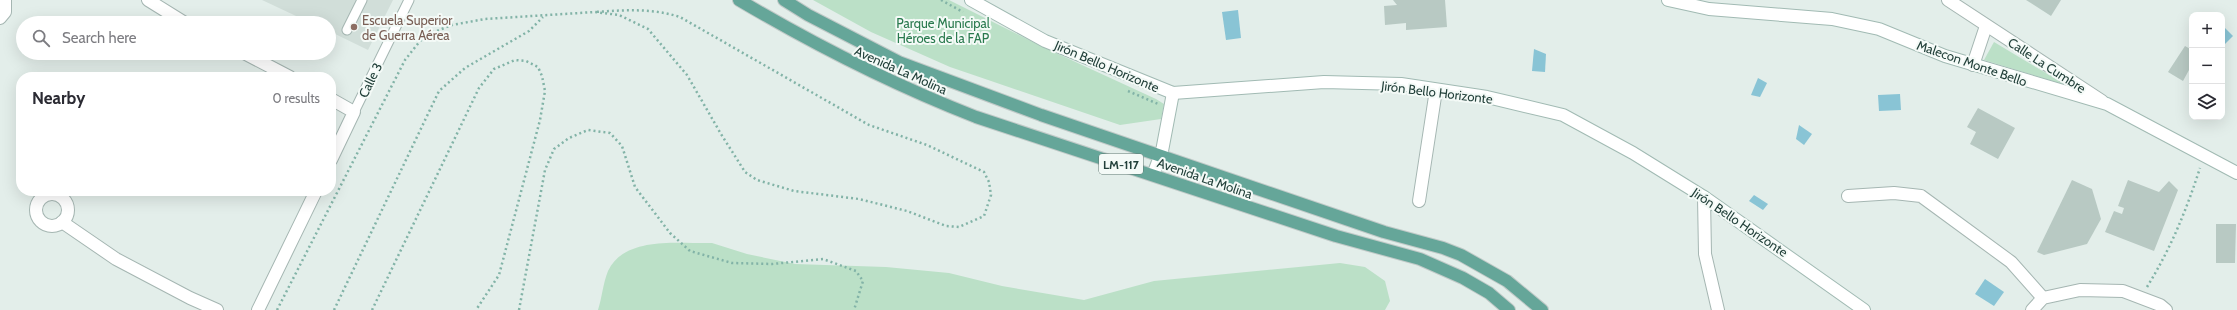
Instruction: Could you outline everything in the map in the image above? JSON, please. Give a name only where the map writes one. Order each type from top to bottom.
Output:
[{"type":"main road","name":"Avenida La Molina","points":[[738,0],[828,51],[921,95],[976,117],[1336,236],[1420,259],[1463,278],[1489,294],[1509,310]]},
{"type":"main road","name":"Avenida La Molina","points":[[784,0],[808,15],[899,62],[1041,114],[1384,232],[1443,248],[1461,255],[1507,281],[1542,310]]},
{"type":"street","points":[[0,18],[5,12],[5,0]]},
{"type":"street","points":[[148,0],[174,16]]},
{"type":"street","name":"Jirón Bello Horizonte","points":[[970,0],[1045,41],[1172,93],[1324,82],[1401,84],[1487,97],[1563,115],[1633,152],[1704,197],[1864,310]]},
{"type":"street","name":"Malecon Monte Bello","points":[[1668,0],[1709,9],[1832,19],[1879,29],[1945,56],[2107,104],[2237,173]]},
{"type":"street","name":"Calle La Cumbre","points":[[1948,0],[2107,104]]},
{"type":"street","points":[[1973,65],[1986,26]]},
{"type":"street","points":[[257,60],[280,72]]},
{"type":"street","points":[[1419,201],[1436,90]]},
{"type":"street","points":[[1153,175],[1161,155],[1172,93]]},
{"type":"street","points":[[336,102],[354,112]]},
{"type":"street","name":"Calle 3","points":[[336,150],[354,112]]},
{"type":"street","points":[[1848,196],[1894,193],[1921,196],[2011,262],[2043,298]]},
{"type":"street","points":[[258,310],[314,196]]},
{"type":"street","points":[[1704,197],[1705,254],[1718,310]]},
{"type":"street","points":[[62,222],[116,259],[190,298],[217,310]]},
{"type":"street","points":[[2032,310],[2043,298],[2080,290],[2123,291],[2166,310]]},
{"type":"lane","points":[[347,30],[362,0]]},
{"type":"lane","name":"Calle 3","points":[[354,112],[409,0]]},
{"type":"path","points":[[336,195],[405,60],[420,41],[434,32],[452,24],[485,19],[542,17],[595,12],[628,9],[662,11],[680,17],[869,125],[927,145],[984,172],[989,182],[991,195],[984,216],[959,227],[946,226],[907,211],[859,199],[794,191],[757,180],[745,172],[721,134],[687,74],[648,29],[619,15],[595,12]]},
{"type":"path","points":[[334,310],[439,91],[465,68],[529,31],[542,17]]},
{"type":"path","points":[[372,310],[479,88],[494,69],[515,60],[526,61],[538,67],[542,76],[545,91],[540,120],[499,275],[476,310]]},
{"type":"path","points":[[519,310],[545,170],[554,149],[569,138],[588,130],[610,133],[622,146],[635,187],[670,233],[690,251],[732,263],[772,264],[800,260],[823,259],[856,271],[863,281],[854,310]]},
{"type":"path","points":[[2140,298],[2167,254],[2188,204],[2204,155]]},
{"type":"path","points":[[277,310],[335,196]]},
{"type":"shaded area","name":"Escuela Superior de Guerra Aérea","points":[[262,0],[393,0],[368,50],[336,34],[336,16],[296,16]]},
{"type":"green space","name":"Parque Municipal Héroes de la FAP","points":[[813,0],[949,0],[1043,47],[1156,99],[1164,104],[1161,119],[1120,125],[950,67],[871,32]]},
{"type":"green space","points":[[1994,42],[2066,85],[1984,60]]},
{"type":"green space","points":[[712,243],[747,254],[795,264],[886,267],[949,273],[1002,286],[1084,300],[1154,281],[1340,263],[1365,267],[1385,281],[1390,301],[1385,310],[598,310],[608,271],[616,260],[627,252],[654,244]]},
{"type":"water","points":[[1238,10],[1241,38],[1226,40],[1222,12]]},
{"type":"water","points":[[2225,28],[2233,36],[2225,44]]},
{"type":"water","points":[[1534,49],[1546,54],[1545,72],[1532,71]]},
{"type":"water","points":[[1758,78],[1767,83],[1760,97],[1751,95]]},
{"type":"water","points":[[1900,94],[1901,110],[1879,111],[1878,95]]},
{"type":"water","points":[[1799,125],[1812,134],[1804,145],[1796,139]]},
{"type":"water","points":[[1754,195],[1768,204],[1763,210],[1749,201]]},
{"type":"water","points":[[1985,279],[2004,292],[1994,306],[1975,294]]},
{"type":"building","points":[[1393,0],[1445,0],[1447,27],[1406,30],[1406,23],[1385,25],[1384,6],[1397,5]]},
{"type":"building","points":[[2026,0],[2061,0],[2051,16]]},
{"type":"building","points":[[2185,46],[2189,48],[2189,70],[2183,81],[2168,72]]},
{"type":"building","points":[[1978,108],[2015,128],[1998,159],[1970,144],[1976,132],[1967,127]]},
{"type":"building","points":[[2072,180],[2092,189],[2101,219],[2087,244],[2044,255],[2037,252]]},
{"type":"building","points":[[2128,180],[2159,192],[2169,181],[2178,190],[2154,251],[2105,232],[2114,211],[2122,214],[2124,208],[2118,206]]},
{"type":"building","points":[[2216,224],[2236,224],[2235,263],[2216,263]]},
{"type":"place","name":"Escuela Superior de Guerra Aérea","points":[[354,27]]}]
